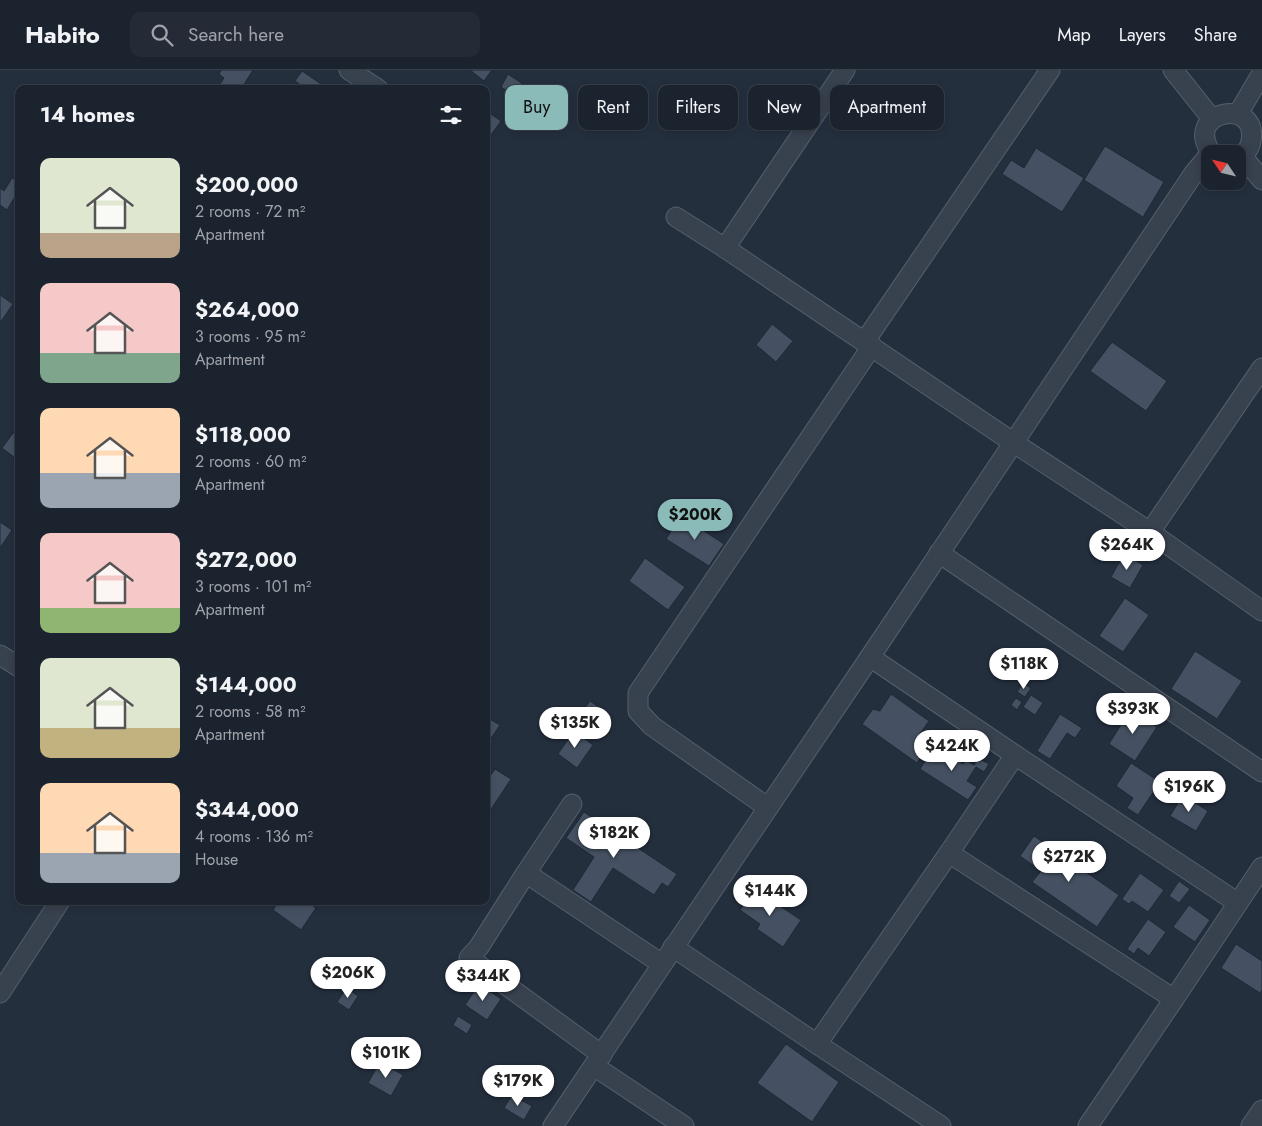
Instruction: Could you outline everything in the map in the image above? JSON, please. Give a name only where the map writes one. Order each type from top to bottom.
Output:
[{"type":"street","points":[[349,70],[372,85]]},
{"type":"street","points":[[725,248],[845,70]]},
{"type":"street","points":[[767,807],[652,726],[638,711],[638,693],[1050,70]]},
{"type":"street","points":[[1173,70],[1212,119]]},
{"type":"street","points":[[1238,114],[1262,73]]},
{"type":"street","points":[[1206,145],[1206,130],[1212,119],[1220,114],[1238,114],[1248,122],[1252,134],[1250,146],[1246,150]]},
{"type":"street","points":[[1246,163],[1262,180]]},
{"type":"street","points":[[553,1126],[1201,165]]},
{"type":"street","points":[[676,217],[1150,532],[1262,610]]},
{"type":"street","points":[[1150,532],[1262,368]]},
{"type":"street","points":[[939,553],[1262,772]]},
{"type":"street","points":[[0,656],[15,665]]},
{"type":"street","points":[[870,657],[1238,903]]},
{"type":"street","points":[[817,1044],[1014,755]]},
{"type":"street","points":[[572,804],[479,947],[469,958],[684,1126]]},
{"type":"street","points":[[949,853],[1174,999]]},
{"type":"street","points":[[1088,1126],[1262,867]]},
{"type":"street","points":[[526,873],[662,964]]},
{"type":"street","points":[[0,994],[57,905]]},
{"type":"street","points":[[673,948],[941,1126]]},
{"type":"street","points":[[1251,1126],[1262,1110]]},
{"type":"building","points":[[221,70],[253,70],[244,85],[220,85],[224,78],[219,74]]},
{"type":"building","points":[[470,70],[492,70],[484,81]]},
{"type":"building","points":[[302,71],[323,85],[300,85],[295,81]]},
{"type":"building","points":[[508,74],[524,85],[505,85],[505,90],[501,87]]},
{"type":"building","points":[[490,113],[501,121],[490,136]]},
{"type":"building","points":[[1105,146],[1164,182],[1143,217],[1084,180]]},
{"type":"building","points":[[1036,148],[1084,178],[1062,212],[1002,174],[1011,160],[1024,168]]},
{"type":"building","points":[[12,178],[15,180],[15,197],[7,210],[0,205],[0,188],[4,191]]},
{"type":"building","points":[[0,295],[13,304],[0,323]]},
{"type":"building","points":[[772,324],[793,341],[776,362],[756,345]]},
{"type":"building","points":[[1112,342],[1167,381],[1146,411],[1090,371]]},
{"type":"building","points":[[13,433],[15,435],[14,457],[2,448]]},
{"type":"building","points":[[681,516],[724,544],[709,566],[666,539]]},
{"type":"building","points":[[0,522],[12,530],[0,548]]},
{"type":"building","points":[[1124,554],[1143,565],[1130,588],[1111,577]]},
{"type":"building","points":[[645,558],[685,587],[668,610],[629,581]]},
{"type":"building","points":[[1125,598],[1149,615],[1123,652],[1099,636]]},
{"type":"building","points":[[1195,651],[1242,681],[1217,719],[1171,689]]},
{"type":"building","points":[[1023,683],[1031,688],[1025,697],[1017,692]]},
{"type":"building","points":[[891,694],[929,721],[916,739],[927,748],[917,763],[862,724],[873,709],[880,711]]},
{"type":"building","points":[[1031,695],[1043,703],[1035,715],[1023,707]]},
{"type":"building","points":[[1016,698],[1022,702],[1017,710],[1011,705]]},
{"type":"building","points":[[590,701],[612,716],[594,739],[574,723]]},
{"type":"building","points":[[1130,710],[1157,727],[1135,761],[1109,744]]},
{"type":"building","points":[[1060,714],[1082,728],[1075,738],[1067,733],[1050,759],[1037,751]]},
{"type":"building","points":[[490,719],[500,725],[490,740]]},
{"type":"building","points":[[574,731],[593,745],[577,768],[558,754]]},
{"type":"building","points":[[935,746],[963,764],[966,760],[974,765],[978,758],[989,764],[984,772],[976,767],[967,781],[977,787],[968,800],[920,769]]},
{"type":"building","points":[[1131,763],[1160,782],[1138,815],[1127,808],[1133,798],[1116,786]]},
{"type":"building","points":[[495,769],[511,779],[490,811],[490,776]]},
{"type":"building","points":[[1183,795],[1208,811],[1196,831],[1170,816]]},
{"type":"building","points":[[584,812],[677,874],[668,887],[662,883],[654,895],[613,868],[591,902],[573,890],[594,857],[566,838]]},
{"type":"building","points":[[1034,836],[1119,895],[1097,927],[1032,882],[1041,871],[1020,856]]},
{"type":"building","points":[[1140,873],[1164,890],[1148,912],[1132,901],[1129,904],[1122,899]]},
{"type":"building","points":[[1179,881],[1190,889],[1179,903],[1169,896]]},
{"type":"building","points":[[747,889],[762,900],[765,896],[801,920],[783,947],[757,929],[760,924],[740,910],[744,904],[739,900]]},
{"type":"building","points":[[276,905],[312,905],[316,908],[301,930],[273,910]]},
{"type":"building","points":[[1189,905],[1210,920],[1195,942],[1173,927]]},
{"type":"building","points":[[1148,919],[1166,932],[1149,956],[1138,948],[1134,954],[1127,949]]},
{"type":"building","points":[[1236,944],[1262,961],[1262,990],[1260,993],[1221,968]]},
{"type":"building","points":[[479,984],[501,999],[487,1020],[465,1005]]},
{"type":"building","points":[[347,988],[358,996],[349,1010],[337,1002]]},
{"type":"building","points":[[458,1016],[472,1025],[467,1034],[453,1025]]},
{"type":"building","points":[[786,1044],[839,1082],[812,1122],[757,1083]]},
{"type":"building","points":[[380,1062],[403,1075],[391,1096],[368,1083]]},
{"type":"building","points":[[512,1095],[532,1106],[524,1120],[504,1108]]}]
